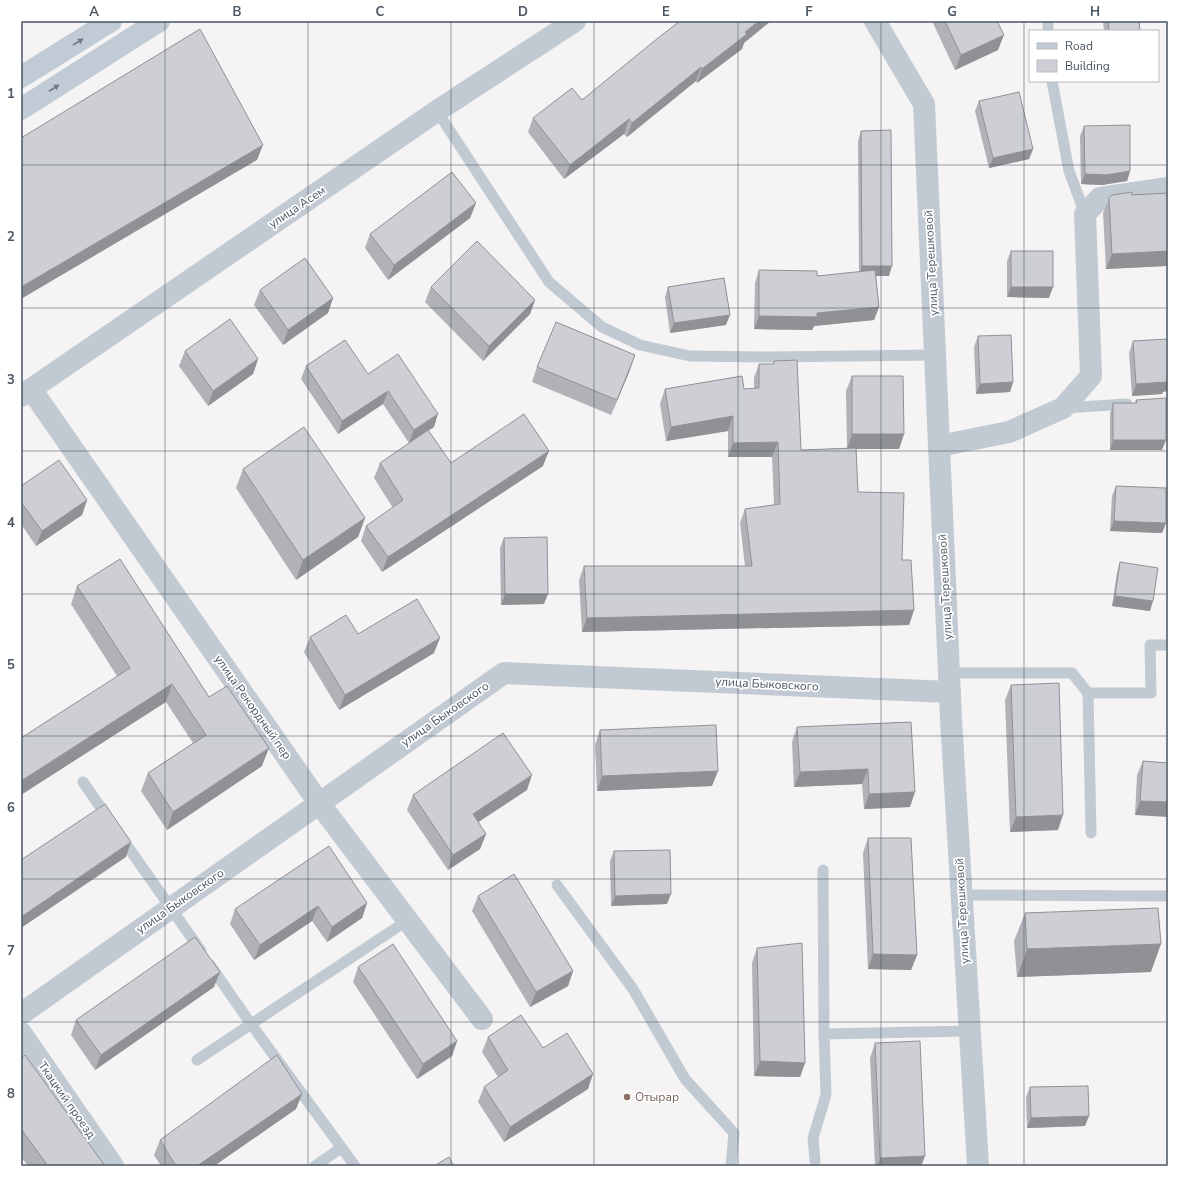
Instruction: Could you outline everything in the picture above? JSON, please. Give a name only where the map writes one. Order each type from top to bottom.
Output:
[{"type":"main road","points":[[21,77],[111,21]]},
{"type":"main road","points":[[21,109],[159,21]]},
{"type":"street","name":"улица Асем","points":[[26,392],[437,111],[575,21]]},
{"type":"street","name":"улица Терешковой","points":[[875,21],[924,104],[950,683],[978,1166]]},
{"type":"street","points":[[939,446],[1009,432],[1063,408],[1091,376],[1085,214],[1100,198],[1168,188]]},
{"type":"street","name":"улица Рекордный пер","points":[[26,392],[319,803],[482,1019]]},
{"type":"street","name":"улица Быковского","points":[[21,1014],[504,673],[950,683]]},
{"type":"street","name":"Ткацкий проезд","points":[[21,1034],[113,1166]]},
{"type":"lane","points":[[1052,82],[1069,171],[1085,214]]},
{"type":"lane","points":[[437,111],[549,282],[602,328],[640,345],[690,356],[770,357],[935,355]]},
{"type":"lane","points":[[1063,408],[1138,403]]},
{"type":"lane","points":[[1088,693],[1151,693],[1150,645],[1168,645]]},
{"type":"lane","points":[[950,683],[1072,673],[1088,693],[1091,834]]},
{"type":"lane","points":[[83,782],[251,1024],[355,1166]]},
{"type":"lane","points":[[815,1161],[813,1138],[826,1095],[823,870]]},
{"type":"lane","points":[[557,885],[633,989],[685,1079],[734,1133],[732,1166]]},
{"type":"lane","points":[[962,895],[1168,896]]},
{"type":"lane","points":[[197,1060],[408,920]]},
{"type":"lane","points":[[824,1034],[969,1031]]},
{"type":"lane","points":[[316,1166],[341,1148]]},
{"type":"building","points":[[680,21],[759,21],[745,32],[747,34],[702,69],[701,67],[632,123],[629,119],[570,165],[533,118],[572,88],[582,100]]},
{"type":"building","points":[[945,21],[997,21],[1004,35],[961,55]]},
{"type":"building","points":[[1108,21],[1139,21],[1140,30],[1109,30]]},
{"type":"building","points":[[200,29],[263,145],[21,287],[21,138]]},
{"type":"building","points":[[1019,92],[1033,149],[993,158],[979,101]]},
{"type":"building","points":[[1130,125],[1130,171],[1106,175],[1085,174],[1084,126]]},
{"type":"building","points":[[891,130],[892,266],[862,266],[861,131]]},
{"type":"building","points":[[452,172],[476,203],[394,265],[370,234]]},
{"type":"building","points":[[1132,192],[1132,195],[1168,193],[1168,251],[1112,254],[1109,198],[1112,195]]},
{"type":"building","points":[[477,241],[535,300],[489,346],[431,287]]},
{"type":"building","points":[[1011,251],[1053,251],[1053,287],[1011,287]]},
{"type":"building","points":[[305,258],[333,298],[288,330],[260,290]]},
{"type":"building","points":[[759,270],[817,271],[817,276],[875,270],[879,307],[817,313],[817,317],[759,316]]},
{"type":"building","points":[[724,278],[730,315],[674,323],[668,287]]},
{"type":"building","points":[[230,319],[258,359],[213,391],[185,351]]},
{"type":"building","points":[[556,322],[635,355],[617,400],[537,367]]},
{"type":"building","points":[[1011,335],[1013,382],[980,384],[978,336]]},
{"type":"building","points":[[1168,339],[1167,382],[1136,384],[1133,341]]},
{"type":"building","points":[[345,340],[368,374],[398,354],[438,414],[414,430],[388,391],[342,421],[306,366]]},
{"type":"building","points":[[797,360],[801,450],[856,448],[858,492],[904,493],[902,560],[911,560],[914,610],[587,618],[584,566],[752,566],[745,509],[780,504],[778,442],[733,443],[733,416],[671,427],[665,389],[742,376],[744,389],[759,388],[759,364],[774,364],[774,361]]},
{"type":"building","points":[[852,376],[903,376],[904,434],[852,434]]},
{"type":"building","points":[[1166,398],[1166,440],[1113,440],[1113,403],[1137,403],[1136,400]]},
{"type":"building","points":[[524,414],[549,451],[388,557],[366,526],[403,500],[380,463],[428,430],[451,463]]},
{"type":"building","points":[[304,427],[365,518],[303,560],[243,469]]},
{"type":"building","points":[[59,460],[87,500],[42,531],[21,502],[21,486]]},
{"type":"building","points":[[1116,486],[1166,488],[1166,523],[1114,521]]},
{"type":"building","points":[[547,537],[548,594],[505,594],[504,538]]},
{"type":"building","points":[[120,559],[209,697],[227,686],[269,748],[173,812],[148,773],[206,735],[172,684],[21,781],[21,738],[130,668],[77,586]]},
{"type":"building","points":[[1120,562],[1158,568],[1153,601],[1115,596]]},
{"type":"building","points":[[417,599],[440,638],[345,695],[310,637],[346,615],[358,634]]},
{"type":"building","points":[[1059,683],[1063,815],[1016,817],[1011,685]]},
{"type":"building","points":[[911,722],[915,792],[869,794],[868,769],[800,772],[797,727]]},
{"type":"building","points":[[716,725],[718,771],[602,776],[600,730]]},
{"type":"building","points":[[503,733],[532,775],[473,814],[486,834],[453,855],[413,795]]},
{"type":"building","points":[[1143,761],[1168,763],[1168,802],[1140,801]]},
{"type":"building","points":[[105,804],[131,842],[21,917],[21,860]]},
{"type":"building","points":[[868,838],[911,838],[917,955],[873,954]]},
{"type":"building","points":[[329,846],[367,903],[332,927],[318,906],[260,945],[235,909]]},
{"type":"building","points":[[670,850],[671,894],[615,896],[614,851]]},
{"type":"building","points":[[514,874],[573,971],[536,992],[478,896]]},
{"type":"building","points":[[1158,908],[1161,944],[1027,949],[1025,913]]},
{"type":"building","points":[[195,937],[220,972],[101,1055],[76,1020]]},
{"type":"building","points":[[802,943],[805,1063],[760,1061],[757,948]]},
{"type":"building","points":[[393,944],[457,1041],[423,1064],[358,967]]},
{"type":"building","points":[[521,1015],[543,1048],[567,1033],[593,1074],[510,1127],[484,1087],[508,1070],[488,1037]]},
{"type":"building","points":[[920,1041],[925,1156],[880,1158],[875,1043]]},
{"type":"building","points":[[25,1055],[105,1166],[48,1166],[21,1129],[21,1058]]},
{"type":"building","points":[[277,1055],[302,1094],[197,1166],[176,1166],[160,1140]]},
{"type":"building","points":[[1088,1086],[1089,1116],[1031,1118],[1030,1087]]},
{"type":"building","points":[[449,1157],[454,1166],[434,1166]]},
{"type":"place","name":"Отырар","points":[[627,1097]]}]
